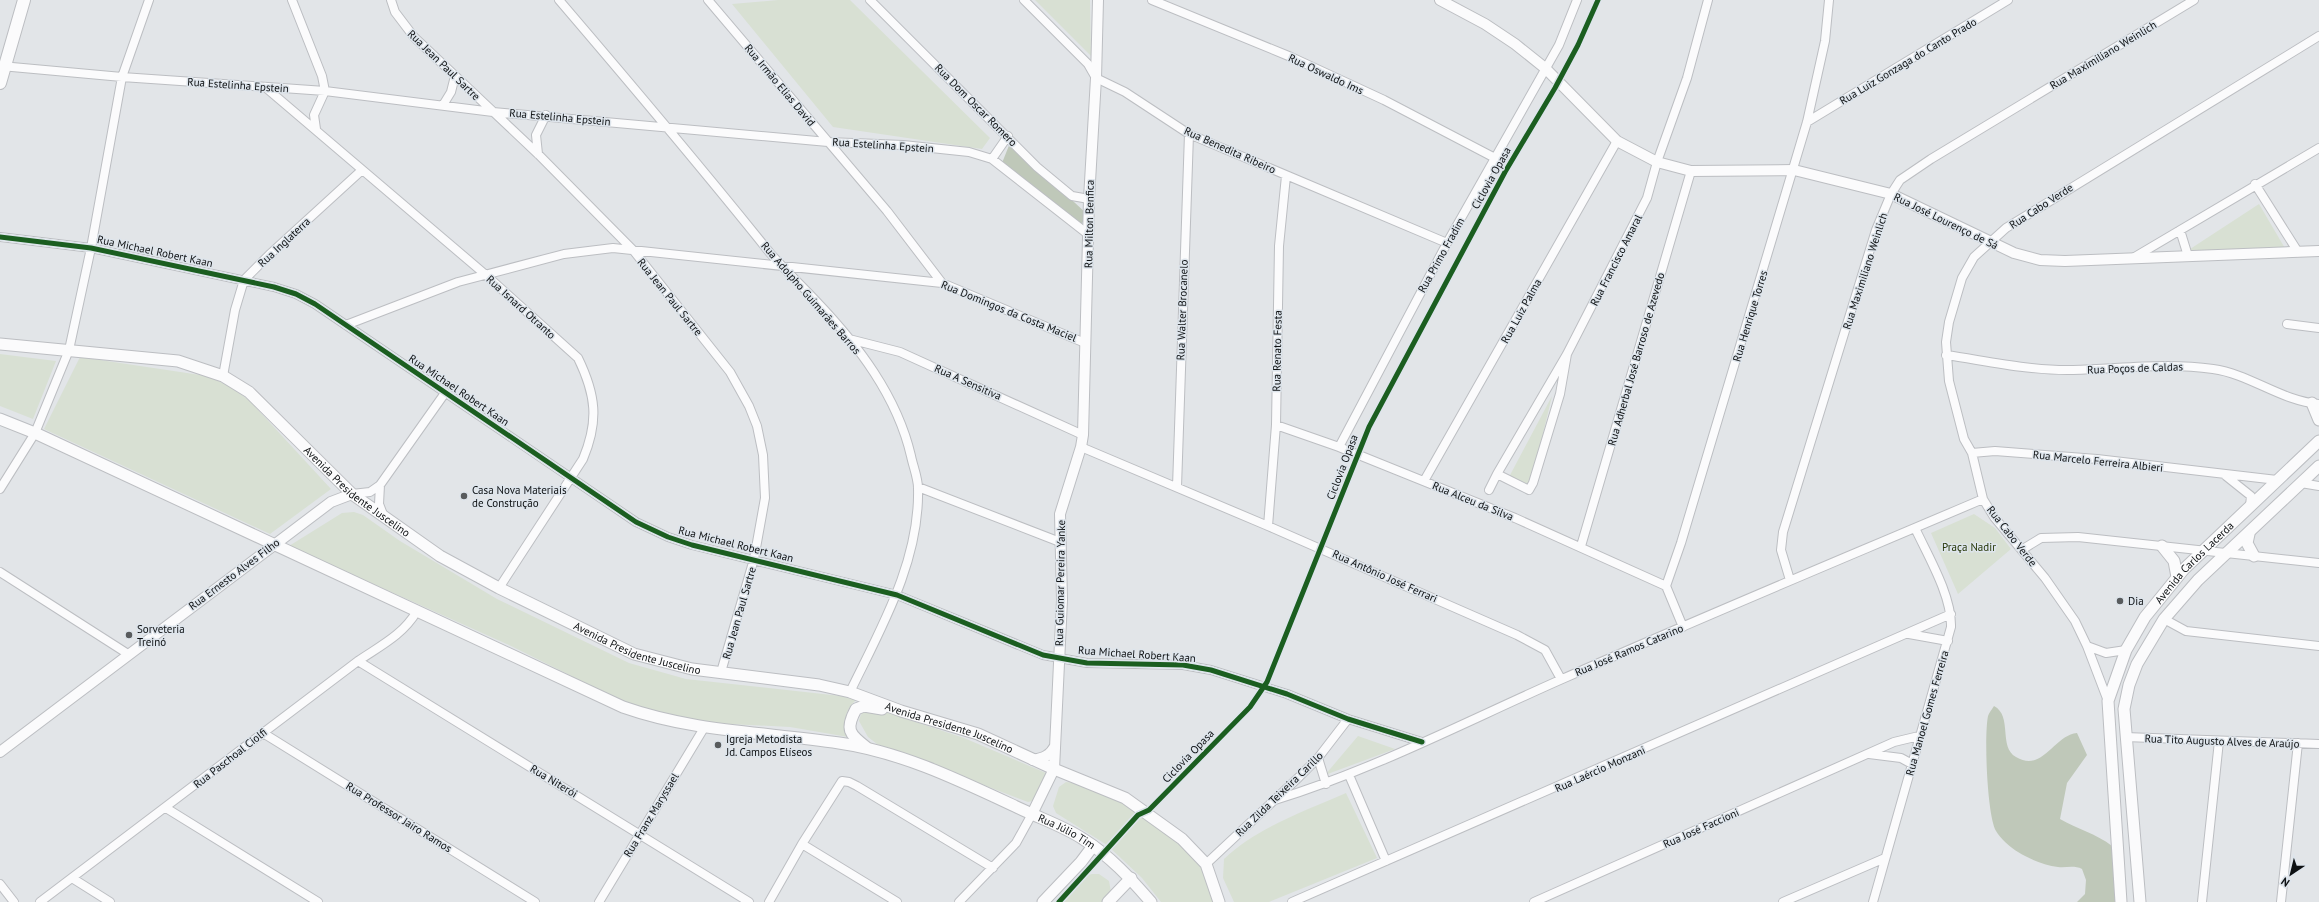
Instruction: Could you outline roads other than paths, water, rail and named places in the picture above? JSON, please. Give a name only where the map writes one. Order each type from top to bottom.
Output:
[{"type":"main road","points":[[0,83],[2,66],[24,0]]},
{"type":"main road","name":"Avenida Presidente Juscelino","points":[[0,344],[178,361],[224,376],[250,392],[352,494],[440,556],[499,588],[634,654],[663,663],[819,685],[850,692],[901,711],[978,734],[1054,770],[1125,798],[1182,839],[1206,864],[1219,902]]},
{"type":"main road","points":[[2316,403],[2319,420]]},
{"type":"main road","points":[[0,419],[35,433],[623,707],[651,716],[704,728],[839,743],[868,748],[961,781],[1032,814]]},
{"type":"main road","name":"Avenida Carlos Lacerda","points":[[2121,902],[2108,701],[2126,650],[2145,617],[2177,577],[2319,441]]},
{"type":"main road","name":"Avenida Carlos Lacerda","points":[[2140,902],[2125,737],[2124,708],[2129,685],[2137,664],[2164,619],[2198,580],[2229,553],[2319,466]]},
{"type":"main road","points":[[2249,534],[2247,543],[2254,556]]},
{"type":"main road","points":[[2162,546],[2174,561],[2177,577]]},
{"type":"main road","points":[[868,748],[854,737],[850,730],[849,721],[856,709],[864,706],[901,711]]},
{"type":"main road","name":"Rua Júlio Tim","points":[[1032,814],[1082,838],[1093,846],[1119,866],[1151,902]]},
{"type":"main road","points":[[1043,902],[1081,862],[1093,846]]},
{"type":"main road","points":[[1108,902],[1131,878]]},
{"type":"street","points":[[0,489],[35,433],[69,350],[91,248],[122,77],[148,0]]},
{"type":"street","points":[[292,0],[322,76],[325,91],[314,115],[316,129]]},
{"type":"street","name":"Rua Jean Paul Sartre","points":[[390,0],[395,12],[405,27],[538,154],[633,250],[730,372],[757,426],[763,455],[765,498],[754,559],[721,672]]},
{"type":"street","name":"Rua Adolpho Guimarães Barros","points":[[559,0],[669,128],[781,265],[849,339],[874,373],[895,408],[907,437],[918,487],[915,527],[897,595],[850,692]]},
{"type":"street","name":"Rua Irmão Elias David","points":[[708,0],[887,211],[942,283]]},
{"type":"street","name":"Rua Dom Oscar Romero","points":[[870,0],[1008,136],[1037,167],[1072,196],[1088,199]]},
{"type":"street","points":[[1024,0],[1088,64],[1096,78]]},
{"type":"street","name":"Rua Milton Benfica","points":[[1081,447],[1083,435],[1089,234],[1088,199],[1096,78],[1098,0]]},
{"type":"street","name":"Rua Oswaldo Ims","points":[[1152,0],[1291,57],[1384,100],[1495,158]]},
{"type":"street","name":"Rua José Lourenço de Sá","points":[[1440,0],[1485,24],[1544,68],[1617,141],[1657,162],[1692,171],[1794,170],[1891,194],[1951,222],[1990,244],[2014,254],[2040,260],[2065,261],[2319,251]]},
{"type":"street","name":"Rua Primo Fradim","points":[[1339,447],[1447,243],[1558,45],[1577,0]]},
{"type":"street","name":"Rua Francisco Amaral","points":[[1489,490],[1567,354],[1641,212],[1687,78],[1708,0]]},
{"type":"street","name":"Rua Henrique Torres","points":[[1666,586],[1794,170],[1807,122],[1825,40],[1829,0]]},
{"type":"street","name":"Rua Luiz Gonzaga do Canto Prado","points":[[1807,122],[2008,0]]},
{"type":"street","name":"Rua Maximiliano Weinlich","points":[[1790,580],[1782,550],[1783,532],[1876,230],[1891,194],[1900,180],[1931,159],[2194,0]]},
{"type":"street","name":"Rua Cabo Verde","points":[[2108,701],[2087,646],[2075,621],[2023,549],[1994,517],[1983,499],[1972,453],[1962,432],[1949,381],[1946,355],[1949,322],[1962,278],[1974,257],[2006,228],[2056,195],[2319,36]]},
{"type":"street","name":"Rua Estelinha Epstein","points":[[2,66],[122,77],[325,91],[493,112],[546,115],[669,128],[828,142],[903,145],[969,152],[992,159],[1089,234]]},
{"type":"street","points":[[443,105],[451,92],[455,76]]},
{"type":"street","name":"Rua Benedita Ribeiro","points":[[1096,78],[1125,92],[1189,134],[1447,243]]},
{"type":"street","name":"Rua Isnard Otranto","points":[[265,88],[316,129],[362,170],[488,276],[578,358],[587,375],[595,409],[594,426],[583,459],[573,478],[499,588]]},
{"type":"street","points":[[538,154],[536,135],[546,115]]},
{"type":"street","name":"Rua Walter Brocanelo","points":[[1177,487],[1189,134]]},
{"type":"street","points":[[992,159],[1008,136]]},
{"type":"street","name":"Rua Luiz Palma","points":[[1424,481],[1617,141]]},
{"type":"street","points":[[2133,258],[2255,184],[2319,148]]},
{"type":"street","name":"Rua Inglaterra","points":[[224,376],[235,310],[244,280],[269,255],[362,170]]},
{"type":"street","name":"Rua Adherbal José Barroso de Azevedo","points":[[1581,546],[1692,171]]},
{"type":"street","name":"Rua Renato Festa","points":[[1268,526],[1276,425],[1278,246],[1286,176]]},
{"type":"street","points":[[2255,184],[2298,252]]},
{"type":"street","points":[[2180,230],[2188,256]]},
{"type":"street","name":"Rua Michael Robert Kaan","points":[[0,237],[91,248],[244,280],[296,294],[315,304],[636,522],[668,537],[692,545],[897,595],[1020,647],[1059,658],[1087,663],[1183,665],[1211,670],[1287,694],[1348,719],[1422,742]]},
{"type":"street","name":"Rua Domingos da Costa Maciel","points":[[346,325],[458,282],[488,276],[564,254],[601,248],[781,265],[942,283],[1085,343]]},
{"type":"street","points":[[2287,324],[2319,328]]},
{"type":"street","name":"Rua A Sensitiva","points":[[849,339],[900,352],[1083,435]]},
{"type":"street","name":"Rua Francisco Amaral","points":[[1497,474],[1529,490],[1532,488],[1560,394],[1567,354]]},
{"type":"street","name":"Rua Poços de Caldas","points":[[1946,355],[2026,367],[2071,370],[2183,365],[2233,372],[2285,395],[2316,403]]},
{"type":"street","points":[[384,517],[379,504],[380,485],[445,393]]},
{"type":"street","name":"Rua Alceu da Silva","points":[[1276,425],[1339,447],[1424,481],[1581,546],[1666,586]]},
{"type":"street","name":"Rua Antônio José Ferrari","points":[[1081,447],[1268,526],[1516,635],[1545,650],[1561,679]]},
{"type":"street","name":"Rua Guiomar Pereira Yanke","points":[[1032,814],[1054,770],[1062,600],[1060,514],[1081,447]]},
{"type":"street","name":"Rua Marcelo Ferreira Albieri","points":[[1972,453],[1995,451],[2097,459],[2277,480]]},
{"type":"street","name":"Rua Marcelo Ferreira Albieri","points":[[2224,474],[2247,491],[2251,496],[2250,506]]},
{"type":"street","points":[[2301,483],[2319,486]]},
{"type":"street","name":"Rua Ernesto Alves Filho","points":[[0,752],[331,502],[352,494],[370,492],[380,485]]},
{"type":"street","points":[[918,487],[1060,542]]},
{"type":"street","name":"Rua José Ramos Catarino","points":[[1275,800],[1349,775],[1561,679],[1790,580],[1983,499]]},
{"type":"street","name":"Rua Manoel Gomes Ferreira","points":[[1874,902],[1919,736],[1948,641],[1951,614],[1942,588],[1915,528]]},
{"type":"street","points":[[2023,549],[2041,538],[2078,537],[2319,563]]},
{"type":"street","points":[[0,572],[128,654]]},
{"type":"street","points":[[1666,586],[1683,627]]},
{"type":"street","name":"Rua Paschoal Ciolfi","points":[[40,902],[358,661],[400,633],[410,623],[417,611]]},
{"type":"street","name":"Rua Laércio Monzani","points":[[1292,902],[1909,634],[1951,614]]},
{"type":"street","points":[[2164,619],[2186,631],[2319,646]]},
{"type":"street","points":[[1909,634],[1948,641]]},
{"type":"street","points":[[2087,646],[2106,653],[2126,650]]},
{"type":"street","name":"Rua Niterói","points":[[358,661],[640,833],[749,902]]},
{"type":"street","name":"Rua Zilda Teixeira Carillo","points":[[1206,864],[1318,758],[1348,719]]},
{"type":"street","name":"Rua Franz Maryssael","points":[[599,902],[704,728]]},
{"type":"street","name":"Rua Professor Jairo Ramos","points":[[263,733],[535,902]]},
{"type":"street","name":"Rua José Faccioni","points":[[1534,902],[1894,742],[1919,736]]},
{"type":"street","name":"Rua Tito Augusto Alves de Araújo","points":[[2125,737],[2319,744]]},
{"type":"street","points":[[2202,902],[2219,741]]},
{"type":"street","points":[[2281,902],[2298,743]]},
{"type":"street","points":[[1033,760],[1043,758],[1052,752],[1055,746]]},
{"type":"street","points":[[1868,754],[1901,758],[1912,764]]},
{"type":"street","points":[[1318,758],[1326,784]]},
{"type":"street","points":[[1349,775],[1386,861]]},
{"type":"street","points":[[769,902],[802,844],[838,785],[842,781],[849,782],[993,868]]},
{"type":"street","points":[[166,808],[318,902]]},
{"type":"street","points":[[959,902],[1016,843],[1032,814]]},
{"type":"street","points":[[802,844],[897,902]]},
{"type":"street","points":[[1783,902],[1885,858]]},
{"type":"street","points":[[72,878],[110,902]]},
{"type":"street","points":[[0,884],[14,902]]},
{"type":"place","name":"Casa Nova Materiais de Construção","points":[[464,496]]},
{"type":"place","name":"Dia","points":[[2120,601]]},
{"type":"place","name":"Sorveteria Treinó","points":[[129,635]]},
{"type":"place","name":"Igreja Metodista Jd. Campos Elíseos","points":[[718,745]]},
{"type":"park label","name":"Praça Nadir","points":[[1969,547]]}]
